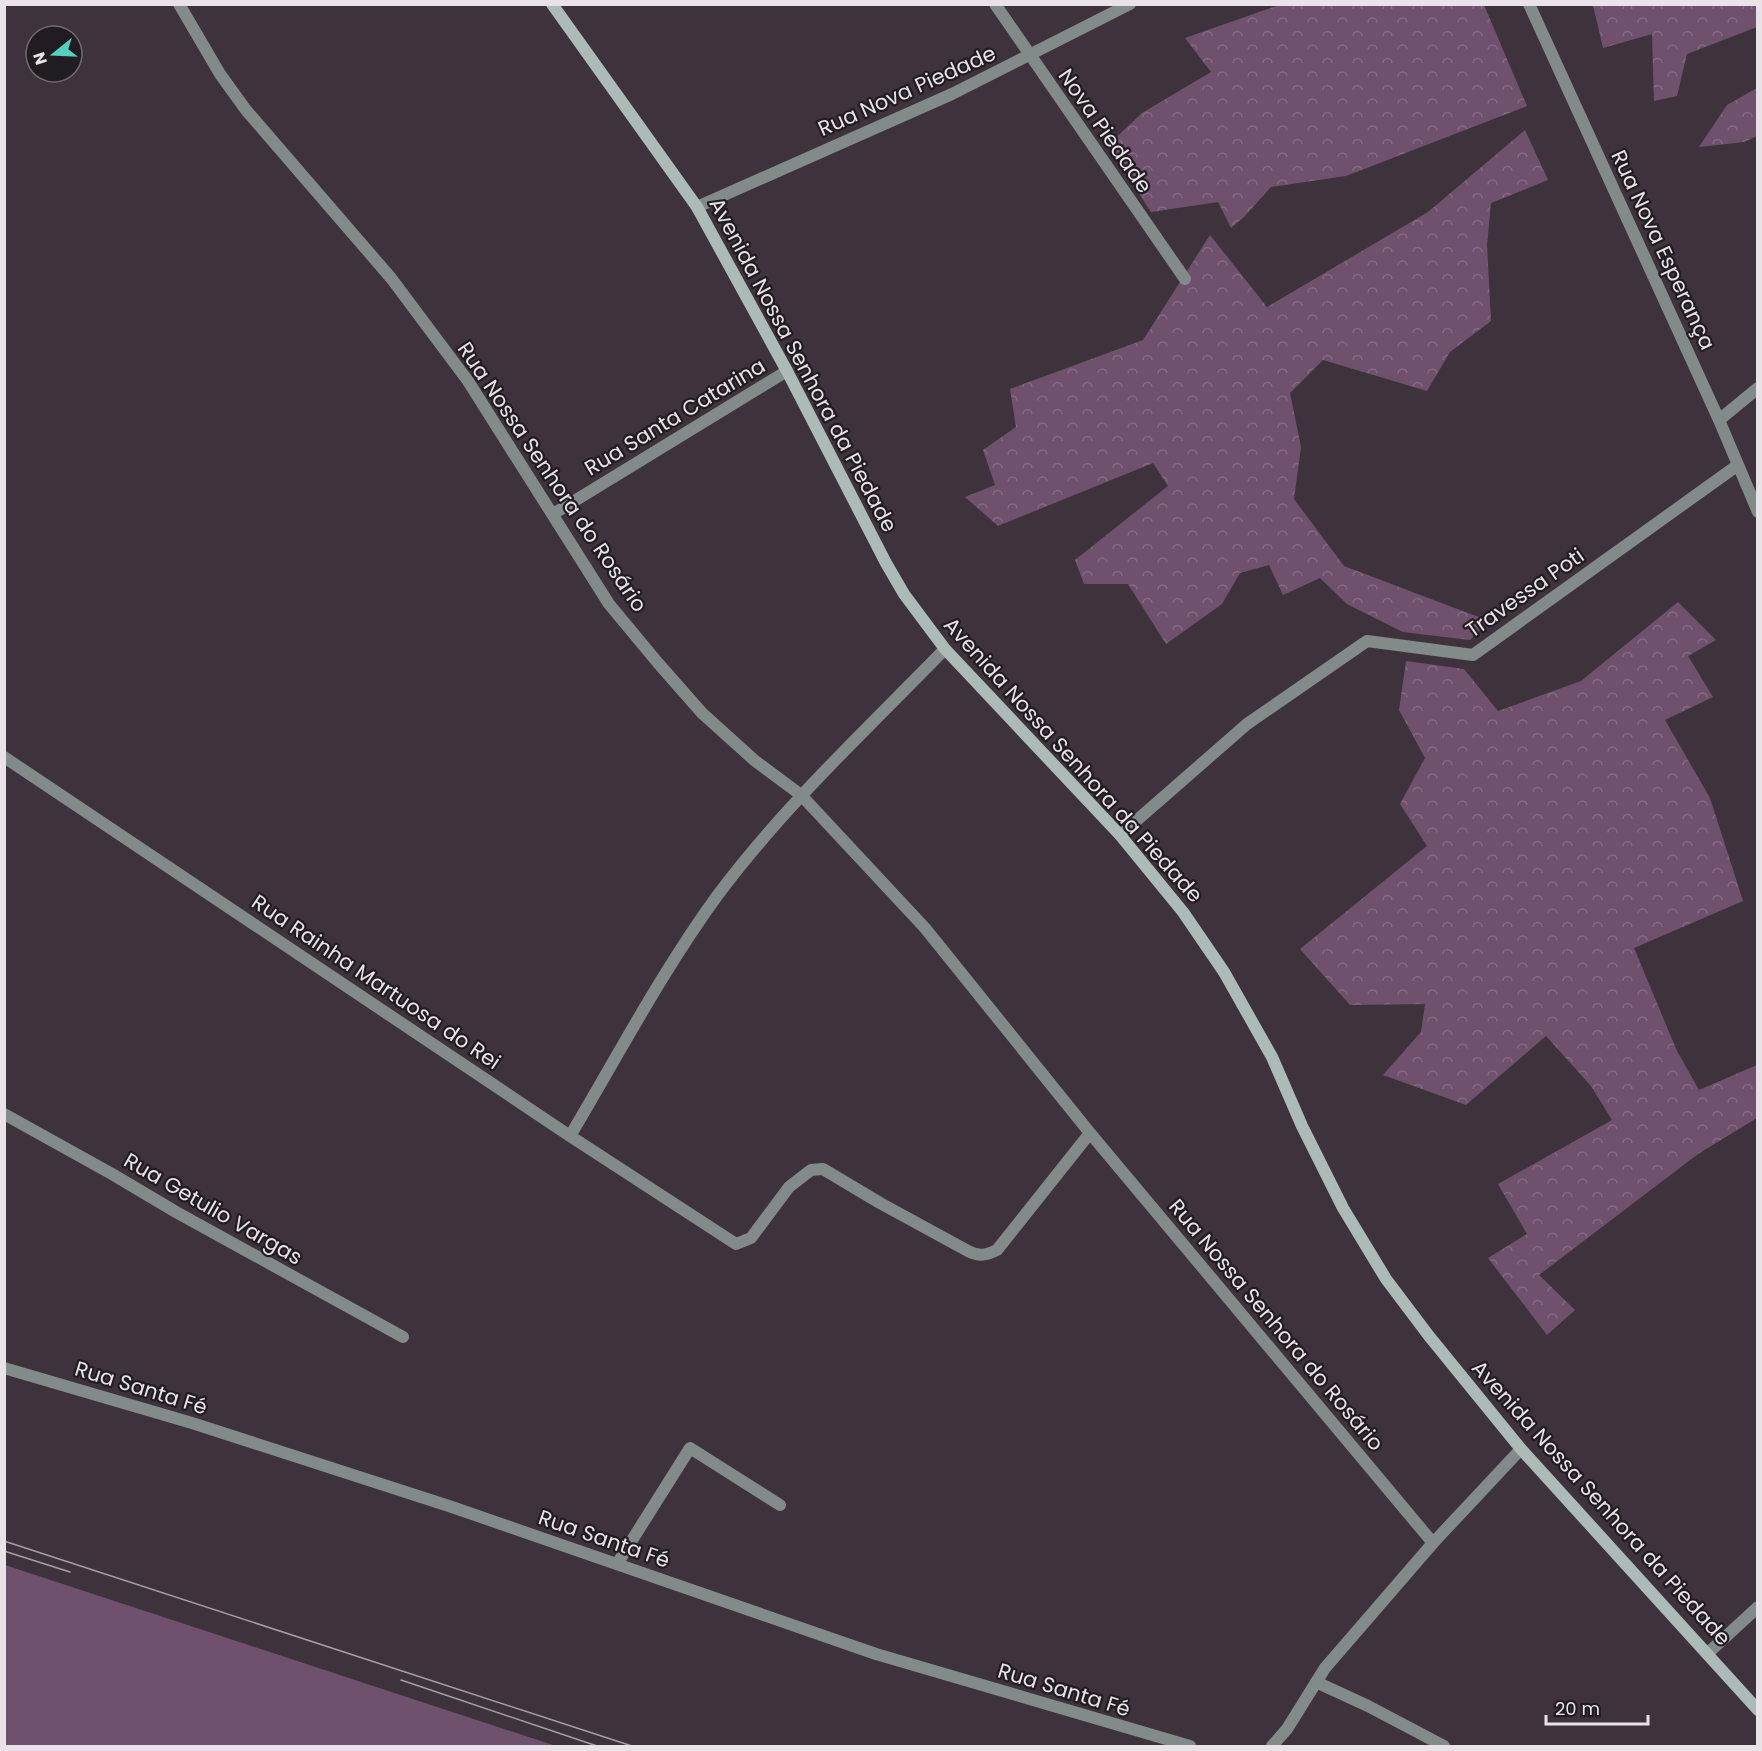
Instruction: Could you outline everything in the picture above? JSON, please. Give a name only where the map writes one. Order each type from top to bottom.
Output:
[{"type":"street","name":"Rua Nossa Senhora do Rosário","points":[[179,4],[220,74],[246,110],[391,278],[468,381],[609,604],[657,663],[702,712],[754,760],[801,795],[925,928],[1090,1133],[1432,1543]]},
{"type":"street","name":"Avenida Nossa Senhora da Piedade","points":[[552,4],[698,207],[904,594],[945,649],[1120,835],[1183,912],[1224,972],[1272,1057],[1343,1208],[1386,1279],[1521,1449],[1758,1710]]},
{"type":"street","name":"Nova Piedade","points":[[994,4],[1185,279]]},
{"type":"street","name":"Rua Nova Piedade","points":[[698,207],[952,94],[1130,4]]},
{"type":"street","name":"Rua Nova Esperança","points":[[1529,4],[1719,420],[1758,512]]},
{"type":"street","name":"Rua Santa Catarina","points":[[553,514],[787,371]]},
{"type":"street","points":[[1719,420],[1758,388]]},
{"type":"street","name":"Travessa Poti","points":[[1120,835],[1247,724],[1367,641],[1473,655],[1738,465]]},
{"type":"street","points":[[570,1136],[692,933],[718,895],[801,795],[945,649]]},
{"type":"street","name":"Rua Rainha Martuosa do Rei","points":[[4,757],[570,1136],[736,1244],[751,1238],[789,1187],[811,1170],[823,1168],[880,1203],[968,1251],[988,1255],[997,1250],[1090,1133]]},
{"type":"street","name":"Rua Getulio Vargas","points":[[4,1114],[403,1337]]},
{"type":"street","name":"Rua Santa Fé","points":[[4,1368],[192,1423],[452,1507],[876,1654],[1190,1746]]},
{"type":"street","points":[[617,1564],[690,1448],[780,1505]]},
{"type":"street","points":[[1272,1746],[1287,1729],[1325,1668],[1432,1543],[1521,1449]]},
{"type":"street","points":[[1708,1653],[1758,1607]]},
{"type":"street","points":[[1316,1682],[1444,1746]]},
{"type":"green space","points":[[1279,5],[1484,5],[1527,106],[1346,176],[1271,187],[1231,228],[1218,202],[1151,212],[1108,145],[1142,113],[1211,72],[1185,38]]},
{"type":"green space","points":[[1593,5],[1757,5],[1757,27],[1687,54],[1677,96],[1654,101],[1652,34],[1603,48]]},
{"type":"green space","points":[[1757,88],[1757,136],[1744,142],[1699,147],[1727,105]]},
{"type":"green space","points":[[1525,130],[1548,180],[1491,203],[1487,245],[1491,321],[1450,352],[1427,391],[1323,360],[1290,393],[1301,447],[1294,499],[1344,566],[1489,621],[1470,640],[1403,632],[1347,604],[1320,578],[1283,595],[1269,565],[1240,573],[1222,604],[1166,644],[1128,584],[1084,584],[1075,560],[1168,486],[1153,463],[998,526],[965,497],[995,485],[983,450],[1016,427],[1010,389],[1143,340],[1210,235],[1267,307],[1428,212]]},
{"type":"green space","points":[[1678,602],[1716,640],[1688,656],[1713,697],[1665,720],[1710,798],[1743,901],[1634,948],[1677,1051],[1699,1090],[1757,1065],[1757,1118],[1698,1154],[1539,1275],[1575,1310],[1547,1335],[1488,1258],[1527,1234],[1498,1184],[1612,1120],[1591,1086],[1546,1036],[1466,1105],[1383,1075],[1421,1032],[1425,1004],[1350,1005],[1300,949],[1427,846],[1400,804],[1425,758],[1399,710],[1406,661],[1464,669],[1498,711],[1581,681]]},
{"type":"green space","points":[[5,1565],[556,1746],[5,1746]]},
{"type":"tram line","points":[[4,1541],[632,1746]]},
{"type":"tram line","points":[[4,1551],[70,1572]]},
{"type":"tram line","points":[[401,1680],[597,1746]]}]
